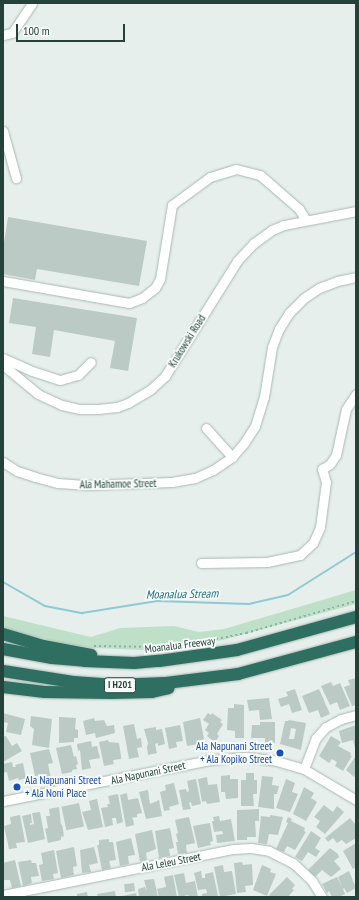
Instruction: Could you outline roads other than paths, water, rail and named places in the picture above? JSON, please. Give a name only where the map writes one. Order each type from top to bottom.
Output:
[{"type":"highway","name":"Moanalua Freeway","points":[[3,649],[66,660],[134,663],[185,659],[237,650],[356,617]]},
{"type":"highway","points":[[3,634],[43,646],[134,663]]},
{"type":"highway","name":"I H201","points":[[3,671],[47,679],[112,685],[166,683],[238,674],[356,642]]},
{"type":"highway","points":[[3,687],[74,693],[152,692],[238,674]]},
{"type":"street","points":[[3,35],[12,33],[32,3]]},
{"type":"street","points":[[3,131],[16,178]]},
{"type":"street","points":[[3,281],[129,303],[142,298],[155,288],[160,279],[172,205],[184,194],[210,177],[236,169],[260,175],[299,209],[306,220]]},
{"type":"street","name":"Krukowski Road","points":[[3,365],[38,394],[62,405],[80,409],[98,409],[117,407],[128,403],[150,390],[165,376],[229,273],[246,250],[272,230],[306,220],[356,211]]},
{"type":"street","name":"Ala Mahamoe Street","points":[[3,462],[17,471],[35,477],[58,483],[85,485],[179,482],[203,474],[232,457],[250,435],[259,417],[264,397],[272,347],[279,329],[289,313],[304,298],[319,288],[338,281],[356,277]]},
{"type":"street","points":[[3,358],[32,371],[60,380],[78,375],[91,362]]},
{"type":"street","points":[[201,563],[258,564],[302,554],[315,540],[320,527],[326,482],[322,469],[330,464],[336,455],[346,409],[356,394]]},
{"type":"street","points":[[206,428],[232,457]]},
{"type":"street","points":[[304,769],[316,738],[326,727],[341,719],[356,715]]},
{"type":"street","name":"Ala Napunani Street","points":[[3,801],[222,758],[260,758],[283,762],[304,769],[356,800]]},
{"type":"street","name":"Ala Leleu Street","points":[[3,895],[233,849],[251,848],[269,852],[294,863],[312,880],[322,897]]},
{"type":"waterway","name":"Moanalua Stream","points":[[3,582],[45,606],[82,613],[157,601],[249,604],[288,595],[356,552]]},
{"type":"place","name":"Ala Napunani Street + Ala Kopiko Street","points":[[280,753]]},
{"type":"place","name":"Ala Napunani Street + Ala Noni Place","points":[[17,787]]}]
